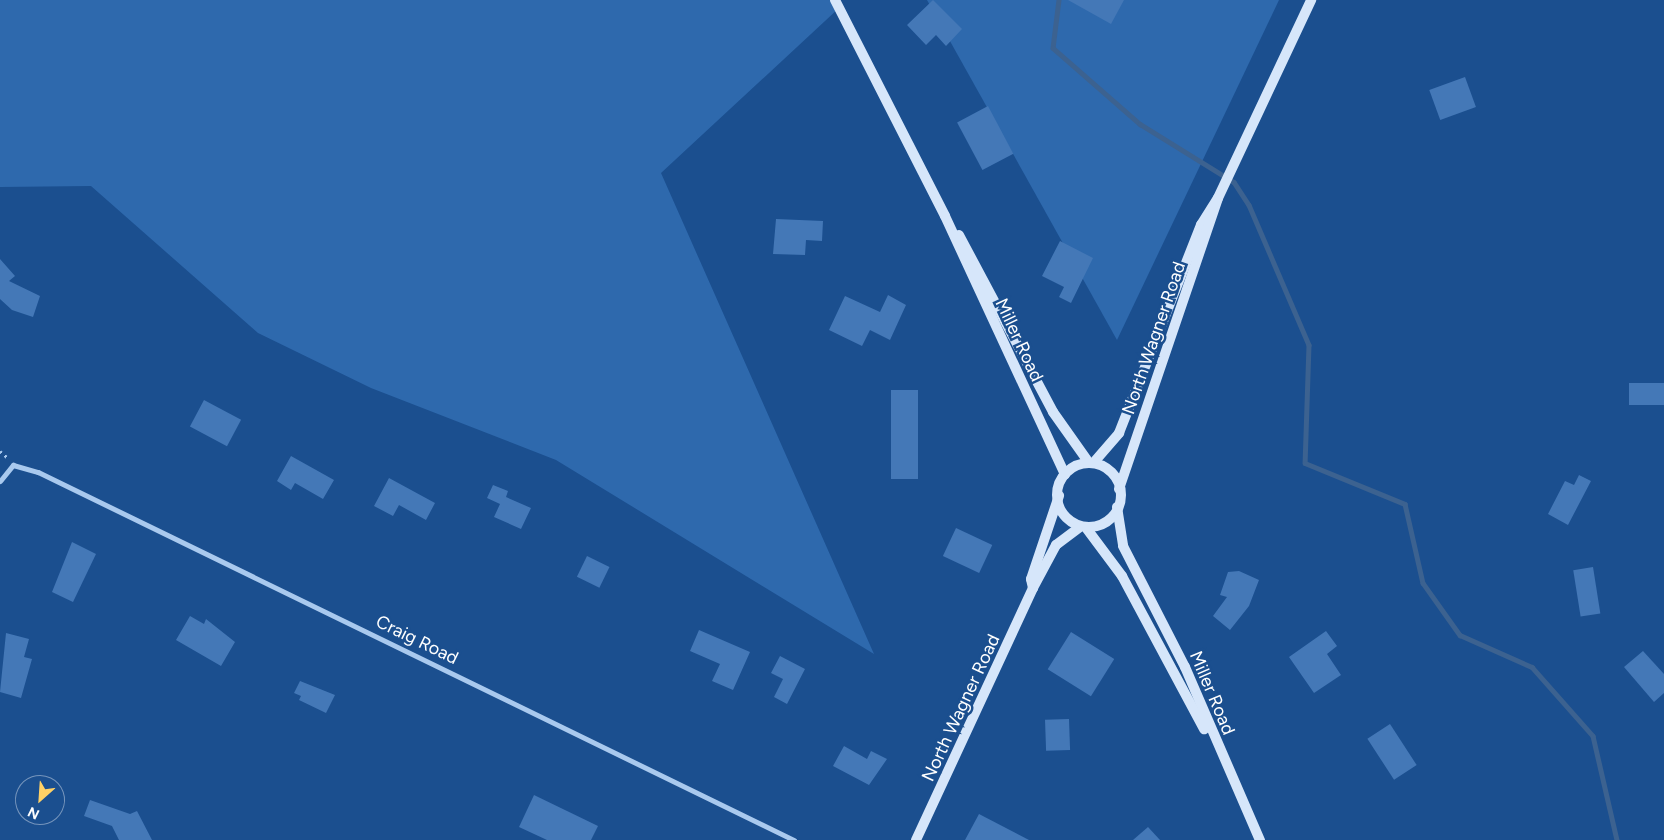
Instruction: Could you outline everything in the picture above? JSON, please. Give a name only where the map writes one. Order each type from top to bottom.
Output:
[{"type":"main road","name":"Miller Road","points":[[835,0],[944,216],[1066,475]]},
{"type":"main road","name":"North Wagner Road","points":[[1119,489],[1218,198],[1310,0]]},
{"type":"main road","name":"North Wagner Road","points":[[1091,460],[1119,433],[1201,225],[1218,198]]},
{"type":"main road","name":"Miller Road","points":[[944,216],[968,251],[1052,412],[1091,460]]},
{"type":"main road","points":[[1091,460],[1110,471],[1119,489],[1116,507],[1101,527],[1083,528],[1065,514],[1060,494],[1066,475],[1091,460]]},
{"type":"main road","name":"North Wagner Road","points":[[1033,588],[1031,579],[1060,494]]},
{"type":"main road","name":"Miller Road","points":[[1116,507],[1123,546],[1185,667],[1221,756],[1260,840]]},
{"type":"main road","name":"Miller Road","points":[[1083,528],[1122,576],[1221,756]]},
{"type":"main road","name":"North Wagner Road","points":[[916,840],[1033,588],[1056,545],[1083,528]]},
{"type":"street","name":"Craig Road","points":[[0,481],[14,465],[27,468],[794,840]]},
{"type":"shaded area","points":[[0,0],[835,0],[839,8],[661,173],[874,654],[556,460],[371,388],[258,333],[91,186],[0,187]]},
{"type":"shaded area","points":[[927,0],[1279,0],[1117,340]]},
{"type":"building","points":[[933,0],[962,29],[946,46],[936,35],[926,45],[907,25]]},
{"type":"building","points":[[1068,0],[1124,0],[1111,24]]},
{"type":"building","points":[[1465,77],[1476,107],[1440,120],[1429,90]]},
{"type":"building","points":[[988,106],[1013,154],[982,170],[957,122]]},
{"type":"building","points":[[776,219],[823,221],[822,241],[806,240],[805,255],[773,254]]},
{"type":"building","points":[[1060,241],[1093,258],[1071,303],[1059,297],[1064,287],[1042,276]]},
{"type":"building","points":[[0,259],[15,276],[9,281],[40,296],[33,317],[12,310],[0,299]]},
{"type":"building","points":[[888,295],[906,305],[890,340],[870,330],[862,346],[829,330],[845,296],[880,312]]},
{"type":"building","points":[[1629,383],[1664,383],[1664,405],[1629,405]]},
{"type":"building","points":[[891,390],[918,390],[918,479],[891,479]]},
{"type":"building","points":[[204,400],[241,420],[227,446],[190,426]]},
{"type":"building","points":[[291,456],[334,480],[323,499],[295,483],[291,490],[277,481]]},
{"type":"building","points":[[1579,475],[1591,481],[1568,525],[1548,514],[1565,481],[1574,485]]},
{"type":"building","points":[[389,478],[435,503],[426,520],[399,505],[393,516],[374,506]]},
{"type":"building","points":[[493,485],[508,491],[506,497],[531,508],[521,529],[494,517],[500,504],[487,498]]},
{"type":"building","points":[[956,528],[992,545],[979,573],[943,556]]},
{"type":"building","points":[[72,542],[96,554],[73,602],[52,592]]},
{"type":"building","points":[[587,556],[609,567],[599,588],[577,577]]},
{"type":"building","points":[[1593,567],[1600,613],[1581,617],[1573,570]]},
{"type":"building","points":[[1239,571],[1259,580],[1249,606],[1230,630],[1213,616],[1227,597],[1220,595],[1228,572]]},
{"type":"building","points":[[190,616],[204,624],[206,619],[235,642],[221,666],[176,640]]},
{"type":"building","points":[[699,630],[750,652],[733,690],[712,681],[720,664],[690,651]]},
{"type":"building","points":[[1326,631],[1337,646],[1327,654],[1341,675],[1314,693],[1289,657]]},
{"type":"building","points":[[1071,632],[1114,659],[1091,696],[1048,669]]},
{"type":"building","points":[[6,633],[29,639],[24,657],[32,659],[21,698],[0,692]]},
{"type":"building","points":[[1643,651],[1664,674],[1664,693],[1654,702],[1624,667]]},
{"type":"building","points":[[780,656],[805,669],[787,704],[774,697],[783,679],[771,673]]},
{"type":"building","points":[[300,681],[335,695],[326,713],[299,700],[301,696],[294,693]]},
{"type":"building","points":[[1069,719],[1070,750],[1046,751],[1045,720]]},
{"type":"building","points":[[1390,724],[1417,765],[1394,780],[1367,739]]},
{"type":"building","points":[[844,746],[867,759],[871,751],[887,759],[869,785],[833,766]]},
{"type":"building","points":[[534,795],[598,826],[591,840],[547,840],[519,827]]},
{"type":"building","points":[[90,800],[130,814],[137,811],[152,840],[119,840],[112,826],[84,816]]},
{"type":"building","points":[[979,814],[1029,840],[965,840]]},
{"type":"building","points":[[1148,827],[1160,840],[1133,840]]},
{"type":"waterway","points":[[1059,0],[1053,48],[1140,124],[1234,182],[1249,205],[1309,345],[1305,463],[1405,504],[1423,583],[1460,635],[1532,667],[1593,736],[1617,840]]}]
